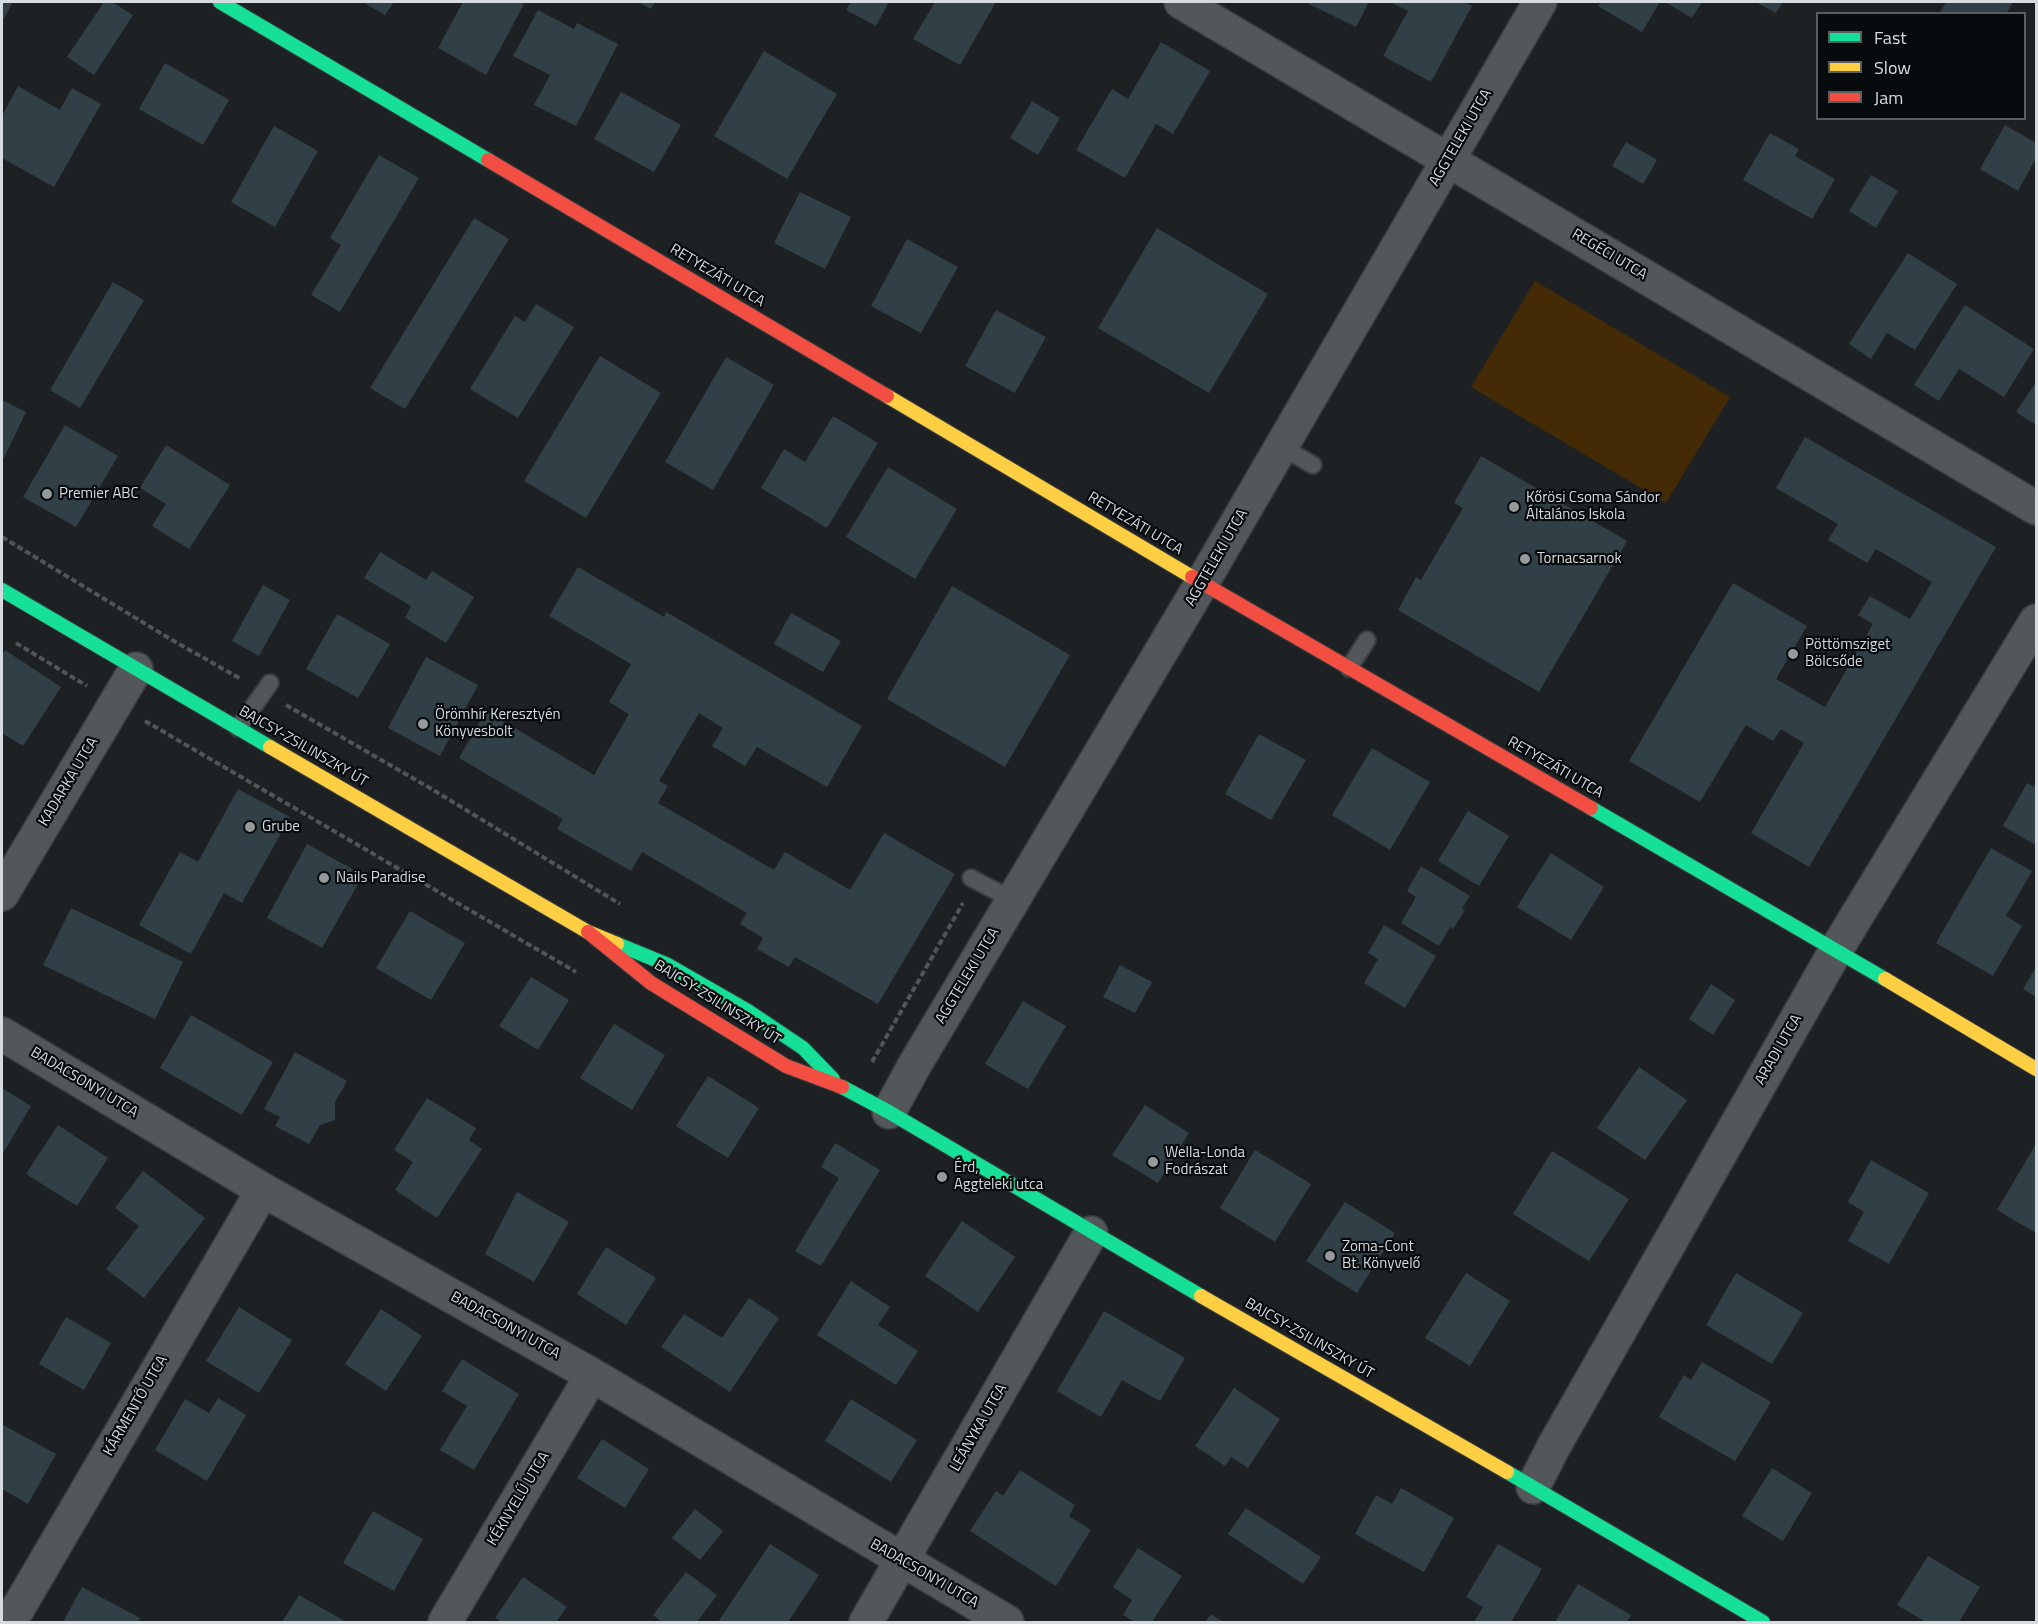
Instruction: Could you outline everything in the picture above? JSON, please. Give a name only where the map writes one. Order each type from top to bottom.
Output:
[{"type":"main road","name":"RETYEZÁTI UTCA","points":[[220,2],[1202,583],[2037,1069]]},
{"type":"main road","name":"BAJCSY-ZSILINSZKY ÚT","points":[[2,590],[588,932],[668,966],[748,1011],[803,1048],[838,1085]]},
{"type":"main road","name":"BAJCSY-ZSILINSZKY ÚT","points":[[588,932],[651,983],[733,1035],[786,1066],[838,1085],[889,1112],[1091,1233],[1533,1487],[1763,1623]]},
{"type":"street","name":"REGÉCI UTCA","points":[[1181,2],[2037,508]]},
{"type":"street","name":"AGGTELEKI UTCA","points":[[889,1112],[914,1066],[1282,447],[1540,2]]},
{"type":"street","name":"ARADI UTCA","points":[[1533,1487],[1554,1446],[1836,950],[2037,621]]},
{"type":"street","name":"KADARKA UTCA","points":[[2,894],[136,669]]},
{"type":"street","name":"BADACSONYI UTCA","points":[[2,1034],[263,1190],[592,1375],[1007,1623]]},
{"type":"street","name":"KÁRMENTŐ UTCA","points":[[10,1623],[263,1190]]},
{"type":"street","name":"LEÁNYKA UTCA","points":[[866,1623],[1091,1233]]},
{"type":"street","name":"KÉKNYELŰ UTCA","points":[[445,1623],[592,1375]]},
{"type":"lane","points":[[1282,447],[1313,465]]},
{"type":"lane","points":[[1349,668],[1367,640]]},
{"type":"lane","points":[[238,728],[270,683]]},
{"type":"lane","points":[[971,878],[1013,900]]},
{"type":"path","points":[[11,640],[586,977]]},
{"type":"shaded area","points":[[1535,281],[1730,397],[1666,503],[1471,387]]},
{"type":"building","points":[[2,2],[13,2],[2,22]]},
{"type":"building","points":[[104,2],[112,2],[133,15],[94,75],[67,57]]},
{"type":"building","points":[[363,2],[394,2],[385,15]]},
{"type":"building","points":[[463,2],[519,2],[524,4],[486,75],[438,48]]},
{"type":"building","points":[[638,2],[655,2],[651,9]]},
{"type":"building","points":[[851,2],[889,2],[876,26],[846,10]]},
{"type":"building","points":[[935,2],[996,2],[960,65],[913,39]]},
{"type":"building","points":[[1305,2],[1369,2],[1356,27]]},
{"type":"building","points":[[1390,2],[1464,2],[1472,6],[1431,82],[1383,56],[1408,11]]},
{"type":"building","points":[[1601,2],[1660,2],[1642,32],[1598,6]]},
{"type":"building","points":[[1665,2],[1702,2],[1692,18]]},
{"type":"building","points":[[1756,2],[1783,2],[1776,13]]},
{"type":"building","points":[[1946,2],[2013,2],[2007,12],[1940,12]]},
{"type":"building","points":[[538,10],[574,29],[577,23],[618,44],[576,126],[534,105],[550,75],[513,56]]},
{"type":"building","points":[[1161,42],[1210,71],[1173,134],[1156,124],[1125,178],[1076,150],[1112,89],[1128,99]]},
{"type":"building","points":[[764,51],[837,94],[787,179],[714,136]]},
{"type":"building","points":[[165,63],[229,100],[203,145],[139,109]]},
{"type":"building","points":[[18,86],[60,110],[72,88],[101,104],[54,187],[2,158],[2,116]]},
{"type":"building","points":[[621,92],[681,125],[654,172],[594,139]]},
{"type":"building","points":[[1032,101],[1060,118],[1038,155],[1010,138]]},
{"type":"building","points":[[2005,125],[2036,143],[2036,158],[2018,191],[1980,169]]},
{"type":"building","points":[[274,126],[318,151],[275,227],[231,202]]},
{"type":"building","points":[[1770,133],[1799,149],[1795,156],[1835,179],[1812,219],[1743,180]]},
{"type":"building","points":[[1626,142],[1657,160],[1643,184],[1612,166]]},
{"type":"building","points":[[379,155],[419,178],[340,312],[311,295],[341,245],[330,238]]},
{"type":"building","points":[[1871,175],[1898,191],[1876,228],[1849,211]]},
{"type":"building","points":[[800,192],[851,217],[825,269],[774,243]]},
{"type":"building","points":[[474,218],[509,239],[405,409],[370,388]]},
{"type":"building","points":[[1157,228],[1268,294],[1209,393],[1098,328]]},
{"type":"building","points":[[907,239],[958,267],[921,333],[871,306]]},
{"type":"building","points":[[1908,253],[1957,284],[1915,350],[1887,333],[1871,359],[1849,344]]},
{"type":"building","points":[[113,282],[144,300],[80,408],[50,390]]},
{"type":"building","points":[[536,304],[574,327],[518,418],[470,389],[515,316],[525,322]]},
{"type":"building","points":[[1965,305],[2034,349],[2004,397],[1959,369],[1939,401],[1914,385]]},
{"type":"building","points":[[996,310],[1046,337],[1015,393],[965,366]]},
{"type":"building","points":[[600,356],[661,393],[586,518],[524,481]]},
{"type":"building","points":[[726,357],[774,385],[713,490],[665,462]]},
{"type":"building","points":[[2036,382],[2036,425],[2016,412]]},
{"type":"building","points":[[2,400],[26,412],[2,462]]},
{"type":"building","points":[[833,416],[878,443],[827,528],[761,488],[784,449],[805,462]]},
{"type":"building","points":[[65,425],[118,456],[76,527],[23,497]]},
{"type":"building","points":[[1805,437],[1996,547],[1809,867],[1751,833],[1804,743],[1781,729],[1773,741],[1746,725],[1700,802],[1629,761],[1733,583],[1807,626],[1776,679],[1825,707],[1873,624],[1858,615],[1870,596],[1910,619],[1932,582],[1876,549],[1867,563],[1828,540],[1838,524],[1776,488]]},
{"type":"building","points":[[166,445],[230,485],[189,549],[152,526],[166,504],[140,488]]},
{"type":"building","name":"Tornacsarnok","points":[[1481,456],[1627,541],[1539,692],[1398,610],[1416,577],[1421,580],[1463,508],[1454,503]]},
{"type":"building","points":[[888,467],[957,509],[915,579],[846,537]]},
{"type":"building","points":[[380,552],[426,580],[432,571],[474,597],[446,643],[405,618],[411,606],[364,578]]},
{"type":"building","points":[[578,567],[664,617],[666,612],[862,726],[827,787],[757,747],[745,766],[712,746],[723,728],[699,713],[659,781],[668,786],[658,803],[774,870],[785,852],[850,890],[884,833],[955,874],[878,1004],[795,957],[789,967],[757,949],[763,938],[740,924],[747,913],[642,852],[631,871],[557,829],[563,819],[459,758],[486,711],[594,775],[629,714],[609,702],[631,664],[549,616]]},
{"type":"building","points":[[263,585],[290,600],[259,656],[232,641]]},
{"type":"building","points":[[952,586],[1070,655],[1005,767],[887,699]]},
{"type":"building","points":[[791,613],[841,641],[823,672],[774,644]]},
{"type":"building","points":[[337,614],[390,644],[358,698],[306,669]]},
{"type":"building","points":[[5,650],[61,687],[23,746],[2,733],[2,655]]},
{"type":"building","points":[[426,657],[478,685],[440,756],[388,728]]},
{"type":"building","points":[[1259,734],[1306,760],[1271,820],[1225,794]]},
{"type":"building","points":[[1372,748],[1430,782],[1390,850],[1332,815]]},
{"type":"building","points":[[2027,783],[2036,788],[2036,845],[2003,826]]},
{"type":"building","points":[[238,789],[290,817],[242,903],[224,893],[191,954],[139,925],[180,852],[198,862]]},
{"type":"building","points":[[1468,811],[1509,836],[1479,886],[1438,861]]},
{"type":"building","points":[[307,844],[363,875],[322,948],[267,918]]},
{"type":"building","points":[[1991,848],[2032,871],[2006,916],[2022,926],[1993,976],[1936,943]]},
{"type":"building","points":[[1551,853],[1604,887],[1571,940],[1517,907]]},
{"type":"building","points":[[1421,866],[1470,896],[1462,908],[1465,910],[1453,929],[1450,927],[1439,946],[1401,923],[1416,897],[1407,891]]},
{"type":"building","points":[[71,908],[183,962],[155,1019],[43,965]]},
{"type":"building","points":[[410,911],[465,943],[431,1000],[376,968]]},
{"type":"building","points":[[1384,925],[1436,956],[1405,1008],[1364,983],[1378,959],[1368,953]]},
{"type":"building","points":[[1120,965],[1152,982],[1135,1013],[1103,997]]},
{"type":"building","points":[[2036,967],[2036,997],[2023,989]]},
{"type":"building","points":[[531,977],[569,1000],[538,1050],[499,1026]]},
{"type":"building","points":[[1711,984],[1735,1000],[1713,1035],[1689,1019]]},
{"type":"building","points":[[1023,1001],[1066,1026],[1028,1089],[985,1064]]},
{"type":"building","points":[[191,1015],[273,1062],[242,1115],[160,1068]]},
{"type":"building","points":[[614,1024],[665,1055],[632,1110],[580,1078]]},
{"type":"building","points":[[295,1052],[347,1081],[335,1102],[335,1120],[320,1125],[309,1144],[275,1126],[280,1117],[264,1109]]},
{"type":"building","points":[[1639,1067],[1687,1100],[1645,1160],[1597,1128]]},
{"type":"building","points":[[708,1076],[759,1108],[728,1158],[676,1126]]},
{"type":"building","points":[[2,1088],[31,1106],[2,1155]]},
{"type":"building","points":[[427,1098],[476,1128],[469,1140],[482,1149],[437,1218],[395,1190],[413,1162],[394,1150]]},
{"type":"building","points":[[1145,1105],[1189,1133],[1158,1183],[1112,1155]]},
{"type":"building","points":[[58,1125],[108,1158],[77,1206],[26,1174]]},
{"type":"building","points":[[835,1143],[880,1170],[821,1266],[795,1251],[839,1178],[821,1167]]},
{"type":"building","points":[[2036,1144],[2036,1233],[1997,1210]]},
{"type":"building","points":[[1255,1150],[1311,1184],[1275,1242],[1220,1208]]},
{"type":"building","points":[[1552,1151],[1629,1199],[1589,1261],[1513,1214]]},
{"type":"building","points":[[1871,1160],[1929,1193],[1889,1264],[1848,1241],[1864,1212],[1848,1202]]},
{"type":"building","points":[[143,1171],[205,1218],[144,1298],[106,1269],[139,1226],[115,1208]]},
{"type":"building","points":[[517,1192],[569,1222],[534,1282],[485,1254]]},
{"type":"building","points":[[1345,1202],[1395,1233],[1357,1293],[1306,1261]]},
{"type":"building","points":[[962,1221],[1015,1257],[978,1312],[925,1276]]},
{"type":"building","points":[[606,1247],[656,1278],[626,1325],[577,1294]]},
{"type":"building","points":[[1466,1273],[1510,1301],[1470,1366],[1425,1338]]},
{"type":"building","points":[[1736,1273],[1803,1313],[1772,1364],[1706,1325]]},
{"type":"building","points":[[851,1281],[890,1307],[878,1325],[918,1351],[896,1385],[817,1335]]},
{"type":"building","points":[[749,1298],[779,1318],[730,1392],[661,1347],[684,1314],[722,1338]]},
{"type":"building","points":[[239,1307],[292,1340],[259,1393],[206,1361]]},
{"type":"building","points":[[381,1309],[422,1336],[386,1391],[345,1364]]},
{"type":"building","points":[[1104,1311],[1185,1358],[1160,1401],[1122,1380],[1101,1417],[1057,1391]]},
{"type":"building","points":[[66,1317],[111,1343],[84,1390],[39,1364]]},
{"type":"building","points":[[462,1359],[519,1394],[474,1470],[440,1450],[467,1406],[442,1391]]},
{"type":"building","points":[[1702,1362],[1771,1402],[1735,1461],[1659,1417],[1684,1375],[1691,1380]]},
{"type":"building","points":[[1234,1388],[1280,1419],[1248,1468],[1231,1457],[1225,1466],[1195,1446]]},
{"type":"building","points":[[218,1398],[246,1415],[207,1481],[155,1450],[185,1399],[209,1413]]},
{"type":"building","points":[[851,1399],[917,1440],[891,1482],[825,1441]]},
{"type":"building","points":[[3,1425],[56,1454],[28,1504],[2,1489]]},
{"type":"building","points":[[602,1439],[649,1469],[625,1508],[577,1478]]},
{"type":"building","points":[[1772,1468],[1812,1493],[1783,1541],[1742,1516]]},
{"type":"building","points":[[1020,1470],[1075,1505],[1069,1516],[1091,1530],[1056,1586],[970,1531],[996,1491],[1003,1496]]},
{"type":"building","points":[[1401,1488],[1454,1518],[1424,1572],[1355,1534],[1376,1495],[1392,1504]]},
{"type":"building","points":[[1246,1508],[1321,1557],[1303,1584],[1228,1534]]},
{"type":"building","points":[[695,1509],[723,1531],[700,1560],[672,1538]]},
{"type":"building","points":[[373,1511],[423,1539],[394,1591],[343,1563]]},
{"type":"building","points":[[770,1544],[819,1575],[788,1622],[718,1622]]},
{"type":"building","points":[[1498,1544],[1542,1569],[1511,1622],[1474,1622],[1483,1607],[1466,1597]]},
{"type":"building","points":[[1138,1548],[1182,1576],[1152,1622],[1135,1622],[1123,1615],[1132,1600],[1113,1587]]},
{"type":"building","points":[[1928,1556],[1980,1587],[1959,1622],[1926,1622],[1897,1605]]},
{"type":"building","points":[[686,1572],[717,1595],[697,1622],[662,1622],[653,1615]]},
{"type":"building","points":[[523,1577],[567,1607],[556,1622],[502,1622],[495,1618]]},
{"type":"building","points":[[1578,1584],[1631,1615],[1627,1622],[1555,1622]]},
{"type":"building","points":[[82,1587],[140,1618],[138,1622],[63,1622]]},
{"type":"building","points":[[299,1595],[346,1622],[282,1622]]},
{"type":"building","points":[[1211,1614],[1223,1622],[1205,1622]]},
{"type":"traffic: fast","points":[[220,2],[488,160]]},
{"type":"traffic: fast","points":[[2,590],[270,747]]},
{"type":"traffic: fast","points":[[1591,808],[1885,979]]},
{"type":"traffic: fast","points":[[617,944],[668,965],[748,1011],[803,1048],[833,1079]]},
{"type":"traffic: fast","points":[[842,1087],[889,1112],[1201,1296]]},
{"type":"traffic: fast","points":[[1507,1472],[1763,1622]]},
{"type":"traffic: slow","points":[[887,396],[1192,577]]},
{"type":"traffic: slow","points":[[270,747],[588,932],[617,944]]},
{"type":"traffic: slow","points":[[1885,979],[2036,1069]]},
{"type":"traffic: slow","points":[[1201,1296],[1507,1472]]},
{"type":"traffic: jam","points":[[488,160],[887,396]]},
{"type":"traffic: jam","points":[[1192,577],[1591,808]]},
{"type":"traffic: jam","points":[[588,932],[651,983],[786,1066],[842,1087]]},
{"type":"place","name":"Premier ABC","points":[[47,494]]},
{"type":"place","name":"Kőrösi Csoma Sándor Általános Iskola","points":[[1514,507]]},
{"type":"place","name":"Tornacsarnok","points":[[1525,559]]},
{"type":"place","name":"Pöttömsziget Bölcsőde","points":[[1793,654]]},
{"type":"place","name":"Örömhír Keresztyén Könyvesbolt","points":[[423,724]]},
{"type":"place","name":"Grube","points":[[250,827]]},
{"type":"place","name":"Nails Paradise","points":[[324,878]]},
{"type":"place","name":"Wella-Londa Fodrászat","points":[[1153,1162]]},
{"type":"place","name":"Érd, Aggteleki utca","points":[[942,1177]]},
{"type":"place","name":"Zoma-Cont Bt. Könyvelő","points":[[1330,1256]]}]
